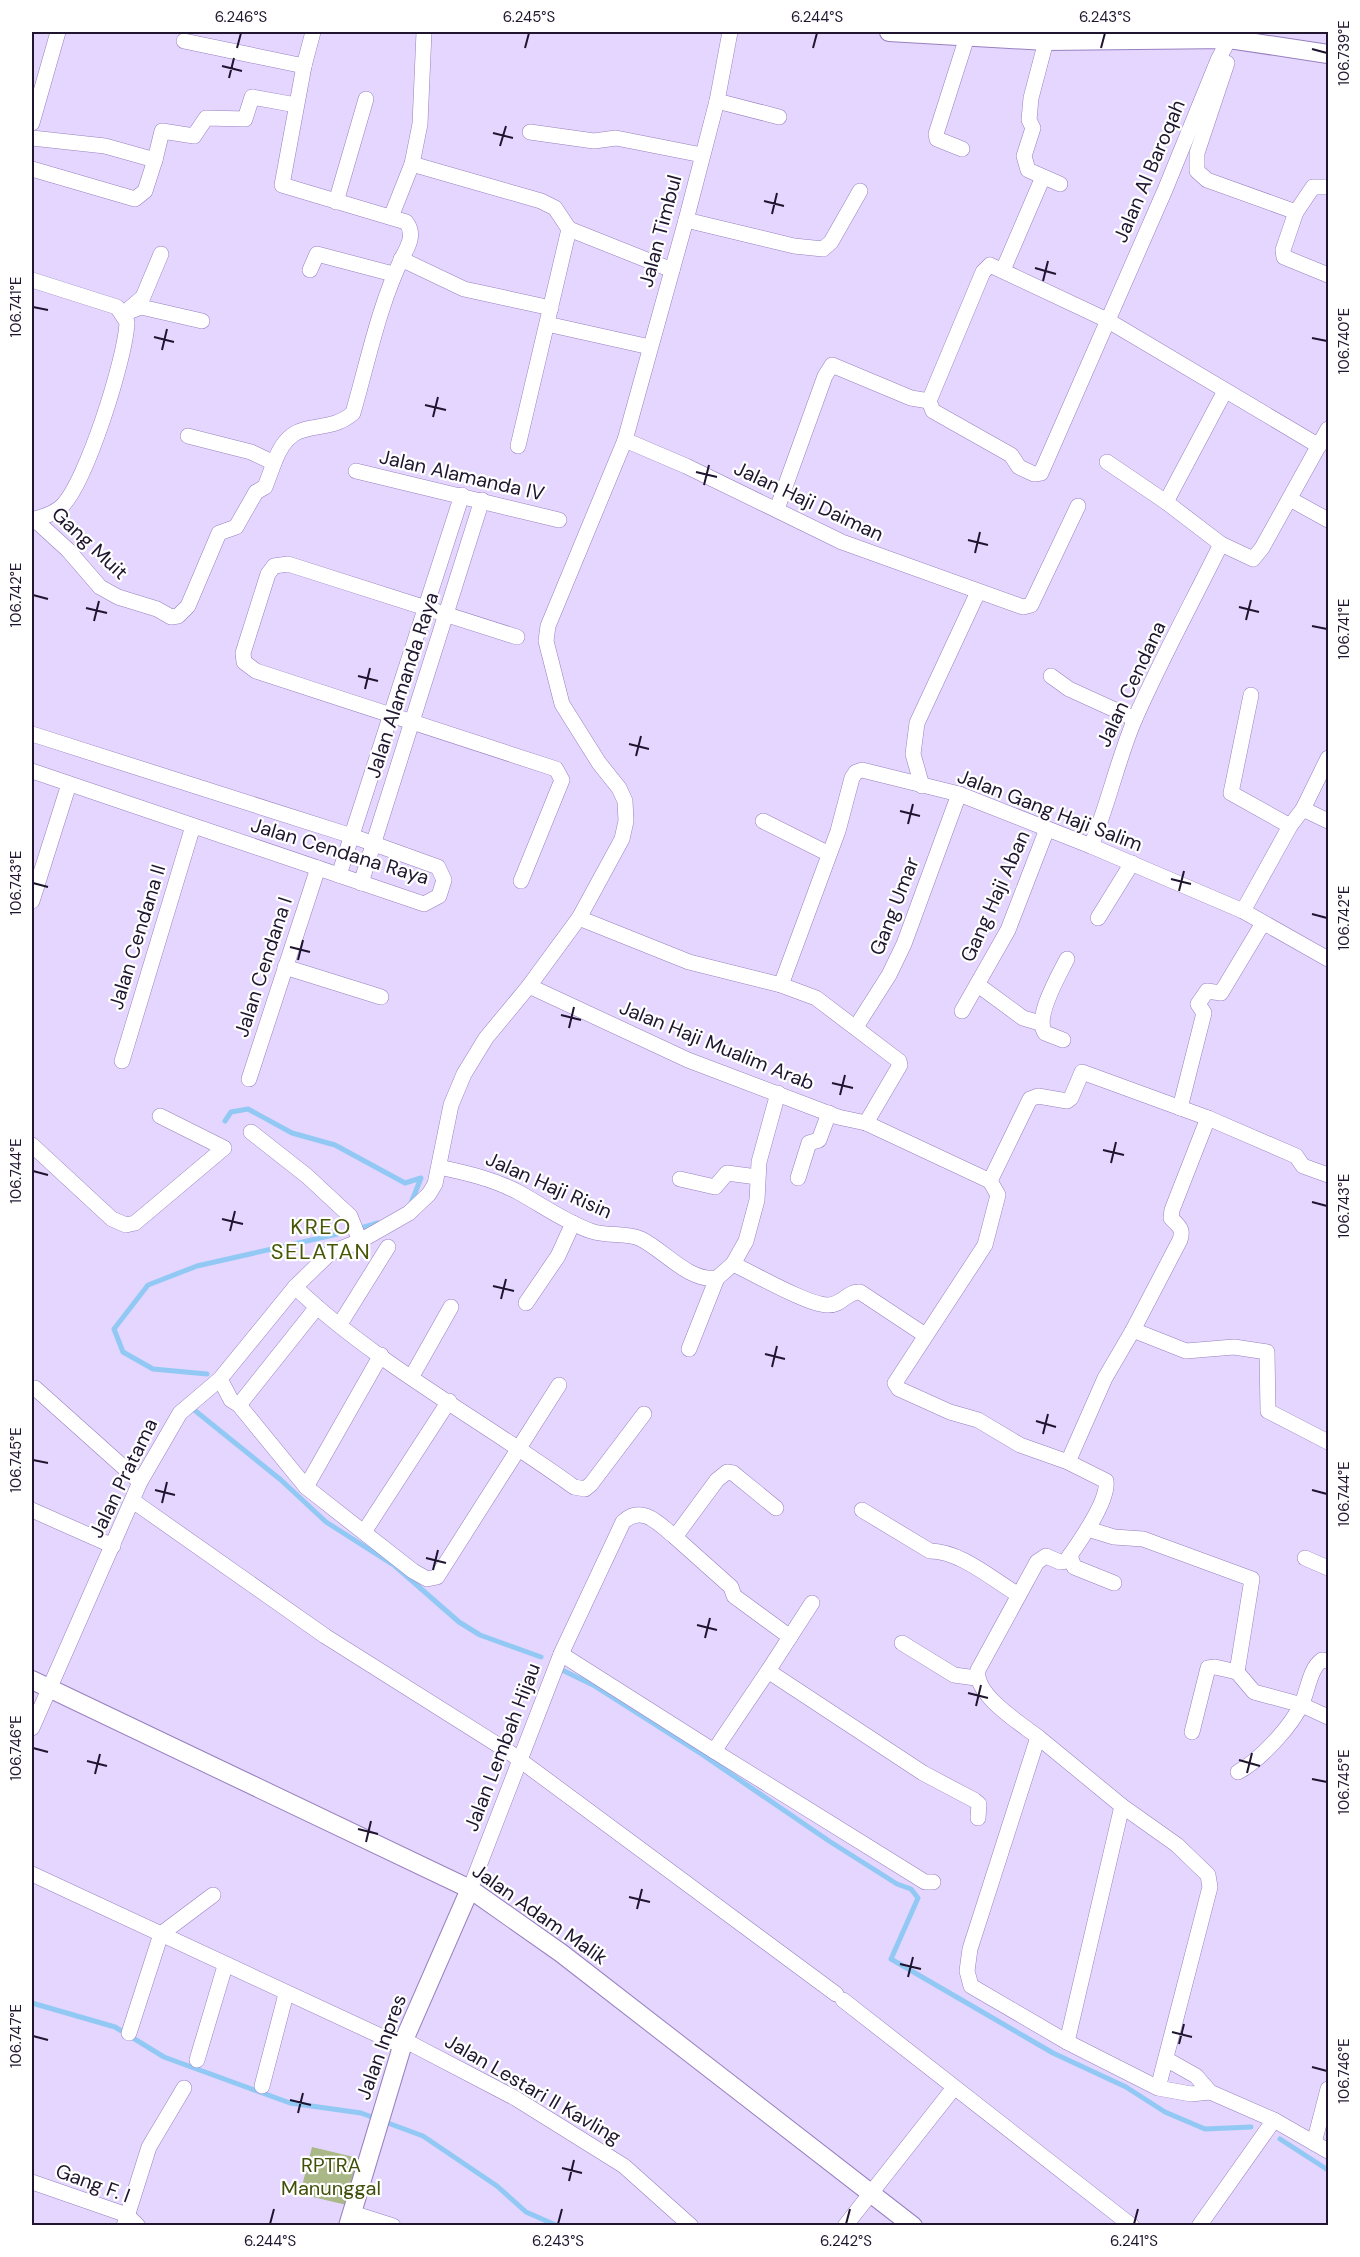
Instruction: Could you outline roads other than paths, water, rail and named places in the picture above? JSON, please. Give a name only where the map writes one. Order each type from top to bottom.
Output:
[{"type":"street","points":[[32,123],[38,69],[58,32]]},
{"type":"street","points":[[188,436],[251,452],[274,463],[278,451],[293,434],[306,428],[343,422],[353,413],[393,274],[411,232],[406,222],[391,216],[282,185],[296,105],[313,32]]},
{"type":"street","points":[[391,216],[412,164],[420,123],[424,32]]},
{"type":"street","name":"Jalan Timbul","points":[[579,918],[622,839],[626,821],[625,801],[619,788],[599,763],[562,704],[546,641],[548,626],[625,440],[717,101],[730,32]]},
{"type":"street","points":[[889,32],[1046,41],[1197,35],[1329,54]]},
{"type":"street","points":[[962,149],[937,139],[936,135],[970,35]]},
{"type":"street","points":[[1232,40],[1197,153],[1197,171],[1207,180],[1296,212]]},
{"type":"street","name":"Jalan Al Baroqah","points":[[929,401],[933,411],[1011,455],[1019,467],[1034,474],[1041,473],[1232,40]]},
{"type":"street","points":[[184,41],[304,66]]},
{"type":"street","points":[[1046,41],[1031,98],[1029,120],[1033,128],[1024,156],[1028,170],[1060,184]]},
{"type":"street","points":[[32,169],[129,199],[141,197],[155,160],[162,130],[194,136],[206,118],[245,119],[252,97],[296,105]]},
{"type":"street","points":[[336,202],[366,99]]},
{"type":"street","points":[[717,101],[779,117]]},
{"type":"street","points":[[530,132],[594,141],[616,138],[702,155]]},
{"type":"street","points":[[32,138],[105,146],[155,160]]},
{"type":"street","points":[[412,164],[541,201],[555,208],[569,229],[672,270]]},
{"type":"street","points":[[1003,270],[1042,177]]},
{"type":"street","points":[[1329,188],[1312,187],[1296,212],[1283,250],[1284,257],[1329,275]]},
{"type":"street","points":[[686,220],[794,246],[824,249],[831,242],[860,191]]},
{"type":"street","points":[[518,446],[569,229]]},
{"type":"street","points":[[123,314],[143,297],[161,255]]},
{"type":"street","points":[[310,270],[318,255],[393,274]]},
{"type":"street","points":[[401,259],[464,289],[551,308]]},
{"type":"street","points":[[777,509],[828,368],[836,365],[911,398],[929,401],[983,272],[990,265],[1107,320],[1319,446]]},
{"type":"street","points":[[32,280],[107,302],[117,307],[127,322],[127,331],[96,442],[84,469],[73,492],[60,508],[33,520]]},
{"type":"street","points":[[123,314],[141,307],[202,321]]},
{"type":"street","points":[[547,324],[650,347]]},
{"type":"street","points":[[1166,501],[1225,391]]},
{"type":"street","points":[[1107,462],[1166,501],[1221,544],[1253,559],[1329,429]]},
{"type":"street","name":"Jalan Haji Daiman","points":[[625,440],[777,509],[842,542],[1020,607],[1031,604],[1078,506]]},
{"type":"street","name":"Gang Muit","points":[[33,520],[68,550],[100,587],[117,597],[157,609],[171,617],[178,616],[188,606],[219,533],[236,527],[256,492],[265,487],[274,463]]},
{"type":"street","name":"Jalan Alamanda IV","points":[[356,471],[559,520]]},
{"type":"street","name":"Jalan Alamanda Raya","points":[[339,875],[462,495]]},
{"type":"street","points":[[1290,499],[1329,520]]},
{"type":"street","name":"Jalan Alamanda Raya","points":[[361,883],[482,500]]},
{"type":"street","name":"Jalan Cendana","points":[[1091,846],[1107,806],[1117,765],[1135,719],[1221,544]]},
{"type":"street","points":[[517,637],[288,564],[274,566],[268,574],[243,652],[244,662],[256,671],[556,769],[561,774],[562,780],[521,881]]},
{"type":"street","points":[[922,786],[913,754],[917,723],[978,592]]},
{"type":"street","points":[[1051,676],[1069,689],[1135,719]]},
{"type":"street","points":[[1251,695],[1231,793],[1290,826]]},
{"type":"street","name":"Jalan Cendana Raya","points":[[32,734],[374,843],[438,867],[444,880],[439,896],[424,904],[32,771]]},
{"type":"street","points":[[1243,910],[1327,764]]},
{"type":"street","name":"Jalan Gang Haji Salim","points":[[781,985],[856,772],[862,770],[959,794],[1091,846],[1243,910],[1329,958]]},
{"type":"street","points":[[32,901],[69,784]]},
{"type":"street","name":"Gang Umar","points":[[855,1027],[889,975],[904,944],[959,794]]},
{"type":"street","points":[[1303,809],[1329,821]]},
{"type":"street","points":[[763,821],[829,854]]},
{"type":"street","name":"Jalan Cendana II","points":[[122,1061],[193,826]]},
{"type":"street","name":"Gang Haji Aban","points":[[962,1011],[1008,930],[1047,829]]},
{"type":"street","points":[[1098,918],[1131,863]]},
{"type":"street","name":"Jalan Cendana I","points":[[249,1079],[318,868]]},
{"type":"street","points":[[579,918],[689,962],[781,985],[816,998],[899,1060],[900,1065],[866,1123]]},
{"type":"street","name":"Jalan Pratama","points":[[32,1728],[40,1684],[113,1546],[140,1482],[180,1413],[220,1380],[295,1287],[330,1253],[360,1241],[409,1213],[429,1194],[439,1167],[451,1105],[464,1074],[486,1038],[529,986],[579,918]]},
{"type":"street","points":[[1180,1108],[1204,1013],[1198,1004],[1207,992],[1221,993],[1263,923]]},
{"type":"street","points":[[1063,1040],[1045,1033],[1041,1023],[1048,997],[1067,959]]},
{"type":"street","points":[[285,967],[381,997]]},
{"type":"street","points":[[978,985],[1023,1018],[1041,1023]]},
{"type":"street","name":"Jalan Haji Mualim Arab","points":[[529,986],[688,1060],[829,1113],[866,1123],[909,1146],[974,1171],[990,1181]]},
{"type":"street","points":[[1158,2088],[1210,1887],[1208,1875],[1177,1845],[1122,1806],[999,1707],[979,1685],[976,1678],[1017,1594],[1041,1558],[1046,1556],[1064,1562],[1070,1555],[1088,1529],[1107,1489],[1106,1481],[1068,1462],[1020,1445],[978,1420],[950,1412],[899,1389],[896,1379],[985,1245],[998,1195],[990,1181],[1030,1099],[1038,1096],[1067,1101],[1071,1098],[1082,1072],[1208,1118],[1296,1156],[1303,1166],[1329,1175]]},
{"type":"street","points":[[689,1348],[717,1278],[733,1264],[746,1241],[757,1200],[757,1177],[778,1093]]},
{"type":"street","points":[[798,1178],[809,1143],[819,1140],[829,1113]]},
{"type":"street","points":[[32,1145],[112,1219],[126,1225],[135,1223],[224,1149],[160,1116]]},
{"type":"street","points":[[1068,1462],[1105,1378],[1180,1240],[1182,1233],[1180,1226],[1171,1218],[1172,1210],[1208,1118]]},
{"type":"street","points":[[251,1132],[307,1176],[350,1216],[360,1241]]},
{"type":"street","name":"Jalan Haji Risin","points":[[439,1167],[481,1176],[517,1192],[573,1223],[608,1236],[634,1237],[662,1252],[688,1271],[717,1278]]},
{"type":"street","points":[[680,1179],[715,1187],[727,1173],[757,1177]]},
{"type":"street","points":[[526,1303],[558,1256],[573,1223]]},
{"type":"street","points":[[340,1324],[388,1247]]},
{"type":"street","points":[[733,1264],[818,1304],[834,1305],[852,1293],[860,1292],[926,1335]]},
{"type":"street","points":[[295,1287],[316,1307],[381,1355],[574,1487],[585,1489],[591,1484],[644,1414]]},
{"type":"street","points":[[239,1405],[316,1307]]},
{"type":"street","points":[[412,1376],[451,1307]]},
{"type":"street","points":[[1133,1330],[1186,1351],[1234,1347],[1267,1352],[1269,1412],[1329,1442]]},
{"type":"street","points":[[306,1487],[381,1355]]},
{"type":"street","points":[[220,1380],[231,1400],[239,1405],[306,1487],[413,1571],[427,1579],[437,1577],[559,1385]]},
{"type":"street","points":[[35,1388],[140,1482]]},
{"type":"street","points":[[364,1532],[449,1401]]},
{"type":"street","points":[[675,1537],[717,1480],[727,1472],[733,1473],[776,1508]]},
{"type":"street","points":[[133,1501],[325,1636],[519,1760],[839,1997],[953,2089],[1132,2226]]},
{"type":"street","points":[[32,1510],[113,1546]]},
{"type":"street","points":[[861,1510],[930,1551],[939,1551],[962,1561],[1017,1594]]},
{"type":"street","name":"Jalan Lembah Hijau","points":[[470,1889],[561,1654],[623,1522],[633,1514],[649,1516],[731,1587],[734,1596],[790,1636]]},
{"type":"street","points":[[1088,1529],[1114,1538],[1143,1539],[1250,1577],[1251,1597],[1237,1672]]},
{"type":"street","points":[[1070,1555],[1074,1567],[1114,1583]]},
{"type":"street","points":[[1305,1558],[1329,1568]]},
{"type":"street","points":[[714,1751],[812,1602]]},
{"type":"street","points":[[902,1643],[954,1676],[976,1678]]},
{"type":"street","points":[[561,1654],[885,1859],[925,1882],[933,1882]]},
{"type":"street","points":[[1238,1772],[1258,1760],[1302,1705],[1316,1666],[1322,1660],[1329,1661]]},
{"type":"street","points":[[1192,1732],[1208,1668],[1215,1667],[1237,1672],[1254,1692],[1302,1705],[1329,1717]]},
{"type":"street","points":[[768,1671],[923,1773],[974,1800],[979,1804],[978,1818]]},
{"type":"street","name":"Jalan Adam Malik","points":[[40,1684],[470,1889],[561,1953],[913,2226]]},
{"type":"street","points":[[1038,1737],[970,1949],[967,1971],[971,1986],[1067,2042],[1158,2088],[1191,2094],[1210,2092]]},
{"type":"street","points":[[1067,2042],[1122,1806]]},
{"type":"street","name":"Jalan Lestari II Kavling","points":[[32,1874],[286,1994],[403,2043],[515,2098],[624,2166],[691,2226]]},
{"type":"street","name":"Jalan Inpres","points":[[350,2219],[403,2043],[470,1889]]},
{"type":"street","points":[[129,2033],[161,1934],[213,1895]]},
{"type":"street","points":[[198,2060],[225,1966]]},
{"type":"street","points":[[262,2086],[286,1994]]},
{"type":"street","points":[[1166,2059],[1197,2076],[1210,2092],[1274,2120],[1329,2151]]},
{"type":"street","points":[[130,2222],[148,2147],[184,2088]]},
{"type":"street","points":[[845,2226],[953,2089]]},
{"type":"street","points":[[1314,2143],[1329,2089]]},
{"type":"street","points":[[1199,2226],[1274,2120]]},
{"type":"street","name":"Gang F. I","points":[[32,2182],[130,2222]]},
{"type":"street","points":[[350,2219],[393,2226]]},
{"type":"waterway","points":[[225,1121],[231,1112],[248,1109],[292,1133],[335,1145],[405,1183],[421,1178],[411,1203]]},
{"type":"waterway","points":[[361,1228],[378,1223]]},
{"type":"waterway","points":[[207,1374],[153,1369],[123,1352],[114,1329],[148,1285],[197,1266],[342,1233]]},
{"type":"waterway","points":[[195,1407],[193,1409],[281,1480],[326,1522],[395,1566],[459,1622],[480,1635],[541,1657]]},
{"type":"waterway","points":[[562,1670],[593,1685],[703,1755],[829,1841],[897,1884],[911,1889],[918,1898],[891,1959],[1053,2053],[1126,2087],[1165,2112],[1205,2129],[1251,2127]]},
{"type":"waterway","points":[[32,2003],[115,2027],[164,2057],[290,2103],[361,2113],[423,2136],[497,2186],[526,2212],[558,2226]]},
{"type":"waterway","points":[[1280,2139],[1328,2170]]},
{"type":"district","name":"KREO SELATAN","points":[[321,1238]]},
{"type":"park label","name":"RPTRA Manunggal","points":[[331,2176]]}]
